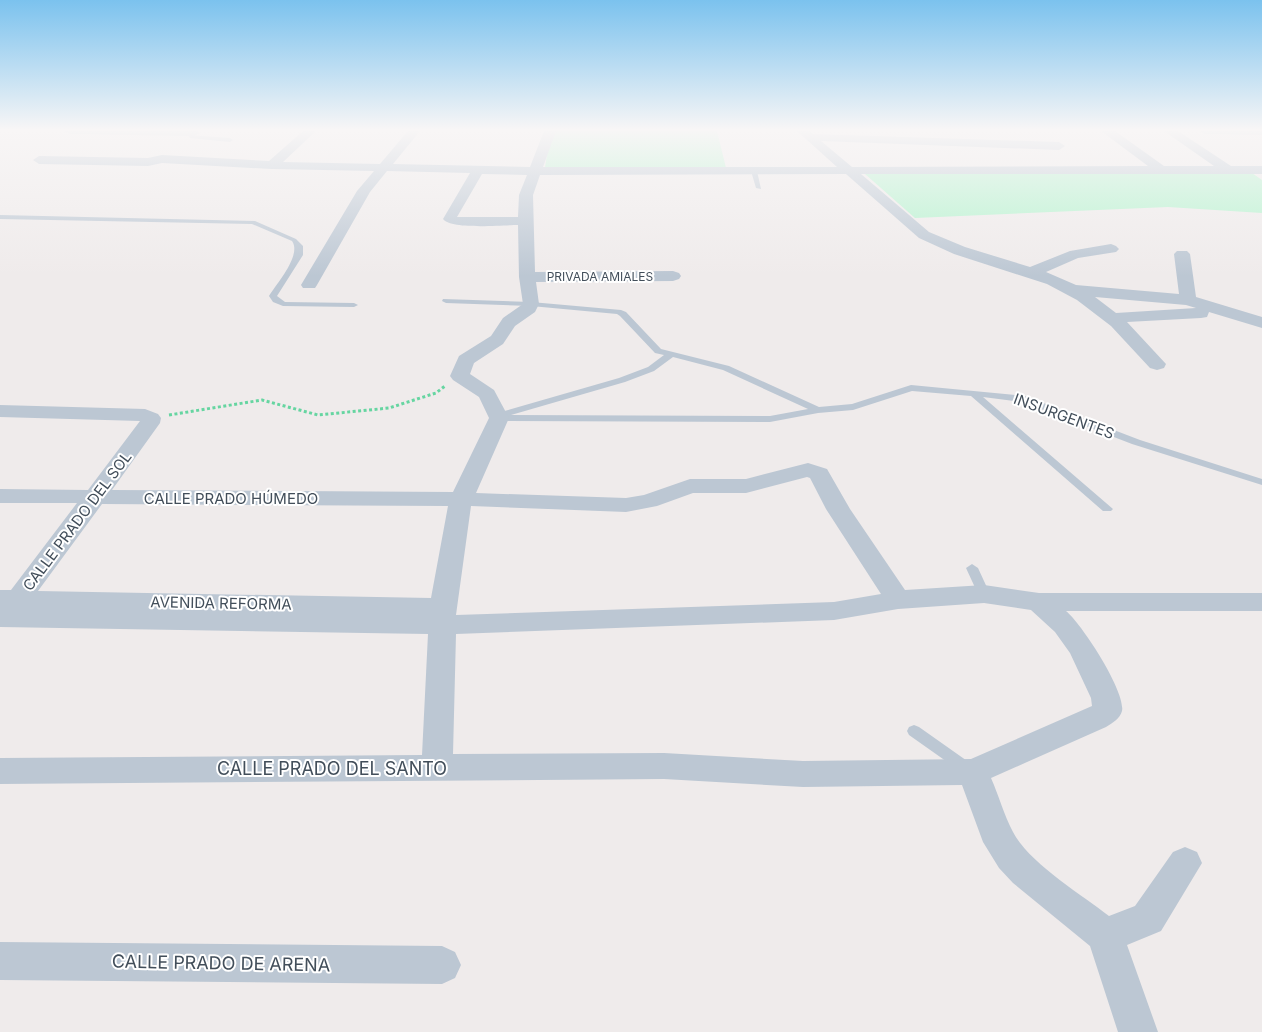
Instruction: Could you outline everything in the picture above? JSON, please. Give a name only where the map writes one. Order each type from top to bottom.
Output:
[{"type":"street","points":[[309,285],[364,191],[374,179]]},
{"type":"street","points":[[472,179],[450,219],[455,221],[524,221]]},
{"type":"street","points":[[437,768],[442,616],[461,499],[499,417],[487,394],[460,376],[466,360],[497,340],[509,322],[529,308],[531,304],[527,277],[524,221],[526,195],[532,179]]},
{"type":"street","points":[[859,179],[924,235],[946,247],[1031,273],[1071,290],[1113,318],[1157,364]]},
{"type":"street","points":[[1031,273],[1075,254],[1111,249]]},
{"type":"street","points":[[1182,254],[1188,300]]},
{"type":"street","name":"PRIVADA AMIALES","points":[[527,277],[673,276]]},
{"type":"street","points":[[1071,290],[1188,300],[1262,323]]},
{"type":"street","points":[[1144,297],[1171,316]]},
{"type":"street","points":[[1113,318],[1223,312]]},
{"type":"street","points":[[0,411],[145,415],[151,418]]},
{"type":"street","name":"CALLE PRADO DEL SOL","points":[[4,611],[94,497],[150,423],[151,418]]},
{"type":"street","name":"CALLE PRADO HÚMEDO","points":[[0,496],[461,499],[626,505],[648,501],[690,486],[746,486],[814,470],[819,474],[838,509],[898,600]]},
{"type":"street","name":"AVENIDA REFORMA","points":[[4,611],[442,616],[834,611],[898,600],[984,594],[1039,602],[1262,602]]},
{"type":"street","points":[[1039,602],[1065,625],[1082,649],[1106,698],[1107,711],[1095,719],[973,772],[1000,842],[1011,857],[1025,872],[1105,935],[1138,1032]]},
{"type":"street","name":"CALLE PRADO DEL SANTO","points":[[0,771],[664,766],[803,774],[973,772]]},
{"type":"street","points":[[1105,935],[1148,919],[1185,863]]},
{"type":"street","name":"CALLE PRADO DE ARENA","points":[[0,961],[442,965]]},
{"type":"lane","points":[[756,179],[759,188]]},
{"type":"lane","points":[[0,217],[253,222],[294,240],[299,246],[299,255],[273,296],[276,300],[283,304],[354,305]]},
{"type":"lane","points":[[446,301],[531,304],[618,312],[623,314],[658,350],[670,355],[726,368],[818,410]]},
{"type":"lane","points":[[499,417],[622,380],[651,369],[670,355]]},
{"type":"lane","points":[[499,417],[770,419],[818,410],[862,405],[911,388],[975,394]]},
{"type":"lane","name":"INSURGENTES","points":[[975,394],[1025,399],[1136,442],[1262,482]]},
{"type":"lane","name":"INSURGENTES","points":[[975,394],[1107,509]]},
{"type":"lane","points":[[972,568],[984,594]]},
{"type":"lane","points":[[914,731],[973,772]]},
{"type":"path","points":[[151,418],[262,400],[318,415],[389,408],[436,393]]},
{"type":"green space","points":[[871,179],[1262,180],[1262,213],[1168,207],[915,218]]}]
